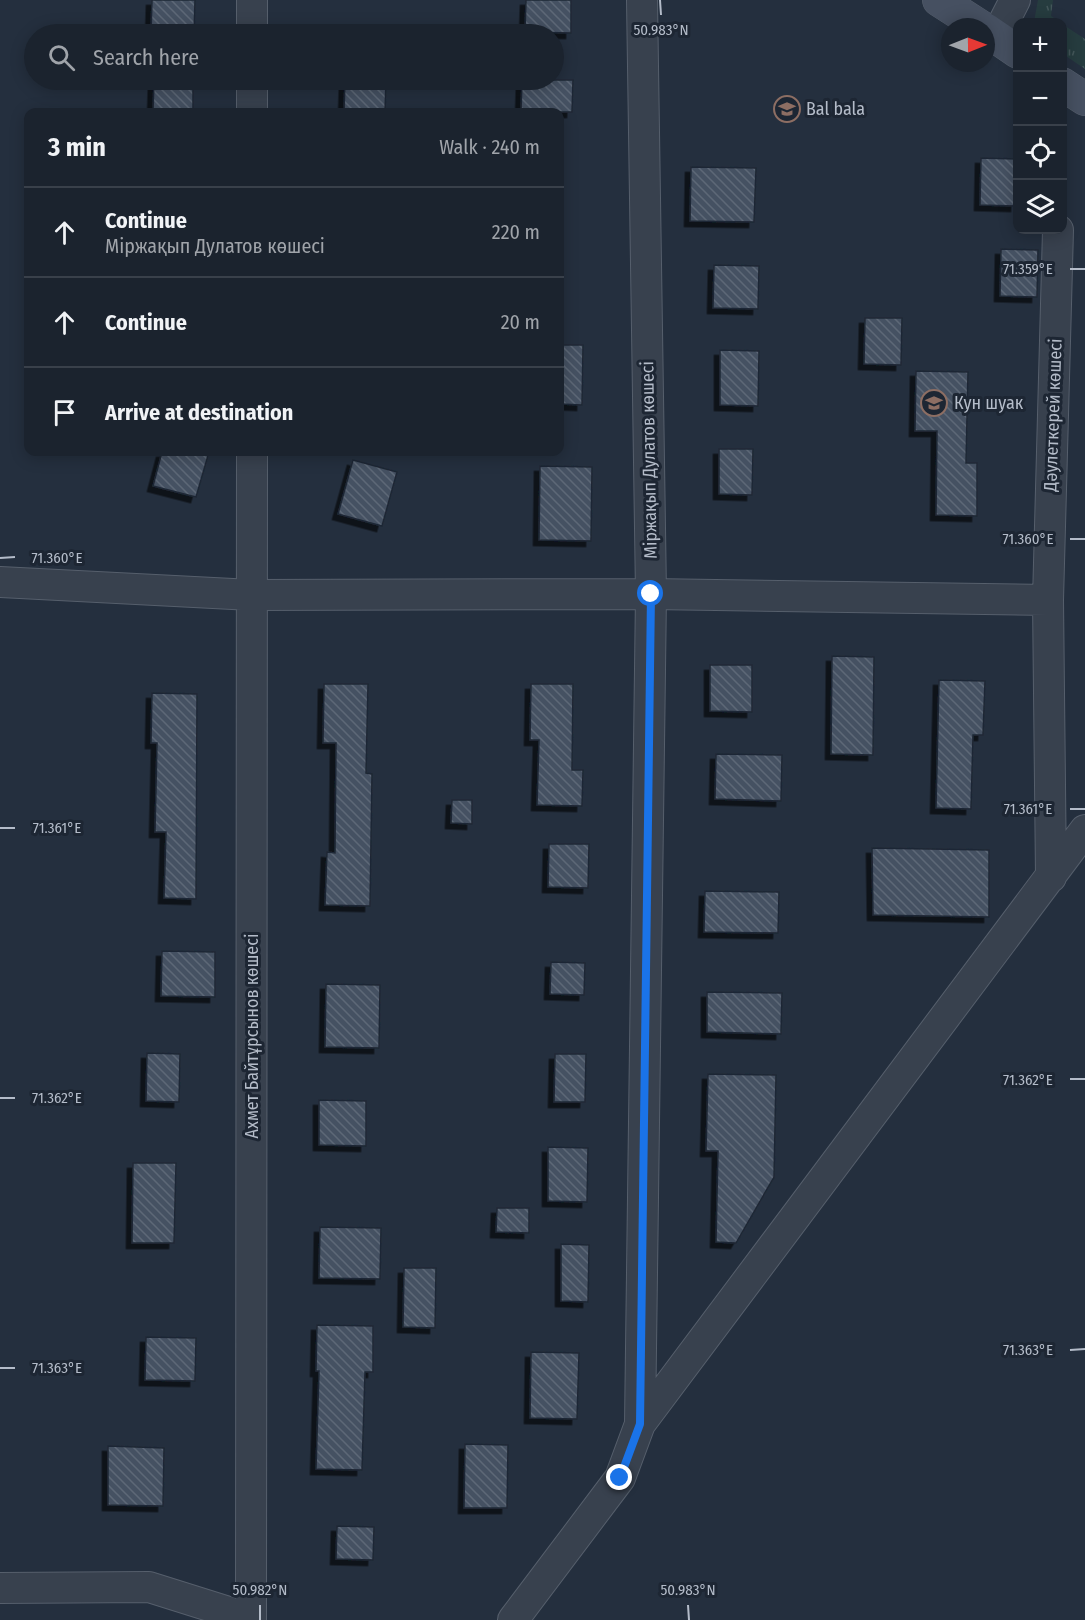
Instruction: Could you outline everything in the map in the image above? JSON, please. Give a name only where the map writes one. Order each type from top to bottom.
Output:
[{"type":"main road","points":[[939,0],[966,18]]},
{"type":"main road","points":[[1067,87],[1085,99]]},
{"type":"street","points":[[252,0],[252,24]]},
{"type":"street","name":"Міржақып Дулатов көшесі","points":[[640,1424],[651,594],[642,0]]},
{"type":"street","points":[[995,37],[1015,0]]},
{"type":"street","points":[[252,90],[252,108]]},
{"type":"street","name":"Дәулеткерей көшесі","points":[[1051,877],[1048,600],[1058,234]]},
{"type":"street","name":"Ахмет Байтұрсынов көшесі","points":[[251,1620],[252,456]]},
{"type":"street","points":[[0,582],[252,595],[651,594],[1048,600]]},
{"type":"street","points":[[513,1620],[620,1478],[640,1424],[1085,830]]},
{"type":"street","points":[[0,1588],[149,1587],[251,1620]]},
{"type":"green space","points":[[1038,0],[1053,0],[1051,16],[1054,18],[1035,18]]},
{"type":"green space","points":[[1067,27],[1085,39],[1085,69],[1067,57]]},
{"type":"building","points":[[152,0],[195,0],[194,24],[151,24]]},
{"type":"building","points":[[526,0],[571,0],[571,33],[564,33],[564,24],[525,24]]},
{"type":"building","points":[[564,80],[573,80],[572,112],[564,112],[564,108],[521,108],[522,90],[564,90]]},
{"type":"building","points":[[154,90],[193,90],[193,108],[153,108]]},
{"type":"building","points":[[345,90],[386,90],[385,108],[344,108]]},
{"type":"building","points":[[981,158],[1013,159],[1013,206],[980,205]]},
{"type":"building","points":[[691,167],[756,168],[754,222],[690,221]]},
{"type":"building","points":[[1001,249],[1038,250],[1037,297],[1000,296]]},
{"type":"building","points":[[714,265],[759,266],[758,309],[713,308]]},
{"type":"building","points":[[865,318],[902,318],[901,365],[864,364]]},
{"type":"building","points":[[564,345],[583,345],[582,405],[564,404]]},
{"type":"building","points":[[720,350],[759,351],[758,406],[720,405]]},
{"type":"building","points":[[916,371],[968,372],[966,463],[977,463],[977,516],[936,515],[937,431],[915,431]]},
{"type":"building","points":[[719,449],[753,449],[752,495],[719,494]]},
{"type":"building","points":[[161,456],[208,456],[196,497],[153,486]]},
{"type":"building","points":[[353,460],[397,472],[382,526],[338,514]]},
{"type":"building","points":[[540,466],[592,467],[591,541],[539,540]]},
{"type":"building","points":[[832,656],[874,657],[873,755],[831,754]]},
{"type":"building","points":[[710,665],[752,665],[752,712],[710,711]]},
{"type":"building","points":[[939,680],[985,681],[983,735],[973,735],[971,809],[936,808]]},
{"type":"building","points":[[324,684],[368,684],[366,773],[372,774],[370,906],[325,905],[327,852],[335,853],[336,743],[323,743]]},
{"type":"building","points":[[531,684],[573,684],[572,770],[583,770],[582,806],[537,805],[539,740],[530,740]]},
{"type":"building","points":[[152,693],[197,694],[196,899],[164,898],[166,832],[155,832],[157,743],[151,743]]},
{"type":"building","points":[[716,754],[782,755],[781,801],[715,799]]},
{"type":"building","points":[[452,800],[472,800],[472,824],[451,823]]},
{"type":"building","points":[[549,844],[589,844],[588,888],[548,887]]},
{"type":"building","points":[[872,848],[989,850],[989,917],[873,915]]},
{"type":"building","points":[[705,891],[779,892],[778,933],[704,932]]},
{"type":"building","points":[[162,951],[215,952],[215,997],[161,996]]},
{"type":"building","points":[[551,962],[585,963],[584,995],[550,994]]},
{"type":"building","points":[[326,984],[380,985],[379,1048],[325,1047]]},
{"type":"building","points":[[707,992],[782,993],[781,1034],[707,1032]]},
{"type":"building","points":[[147,1053],[180,1054],[179,1102],[146,1101]]},
{"type":"building","points":[[555,1054],[586,1054],[585,1102],[554,1102]]},
{"type":"building","points":[[708,1074],[776,1075],[774,1177],[736,1243],[716,1242],[718,1151],[706,1151]]},
{"type":"building","points":[[319,1100],[366,1101],[366,1146],[319,1145]]},
{"type":"building","points":[[548,1147],[588,1148],[587,1202],[548,1201]]},
{"type":"building","points":[[133,1163],[176,1163],[174,1243],[132,1243]]},
{"type":"building","points":[[497,1208],[529,1208],[529,1233],[496,1232]]},
{"type":"building","points":[[320,1227],[381,1228],[380,1279],[319,1278]]},
{"type":"building","points":[[561,1244],[589,1245],[588,1302],[561,1301]]},
{"type":"building","points":[[404,1268],[436,1268],[435,1328],[403,1327]]},
{"type":"building","points":[[317,1325],[373,1326],[373,1372],[365,1372],[362,1470],[316,1469],[319,1371],[316,1371]]},
{"type":"building","points":[[146,1337],[196,1338],[195,1381],[145,1380]]},
{"type":"building","points":[[531,1352],[579,1353],[577,1419],[530,1418]]},
{"type":"building","points":[[465,1444],[508,1445],[507,1508],[464,1508]]},
{"type":"building","points":[[108,1446],[164,1448],[163,1506],[108,1505]]},
{"type":"building","points":[[337,1526],[374,1527],[373,1560],[336,1559]]},
{"type":"place","name":"Bal bala","points":[[787,109]]},
{"type":"place","name":"Кун шуак","points":[[934,403]]},
{"type":"route","points":[[620,1478],[640,1424],[651,594]]}]
